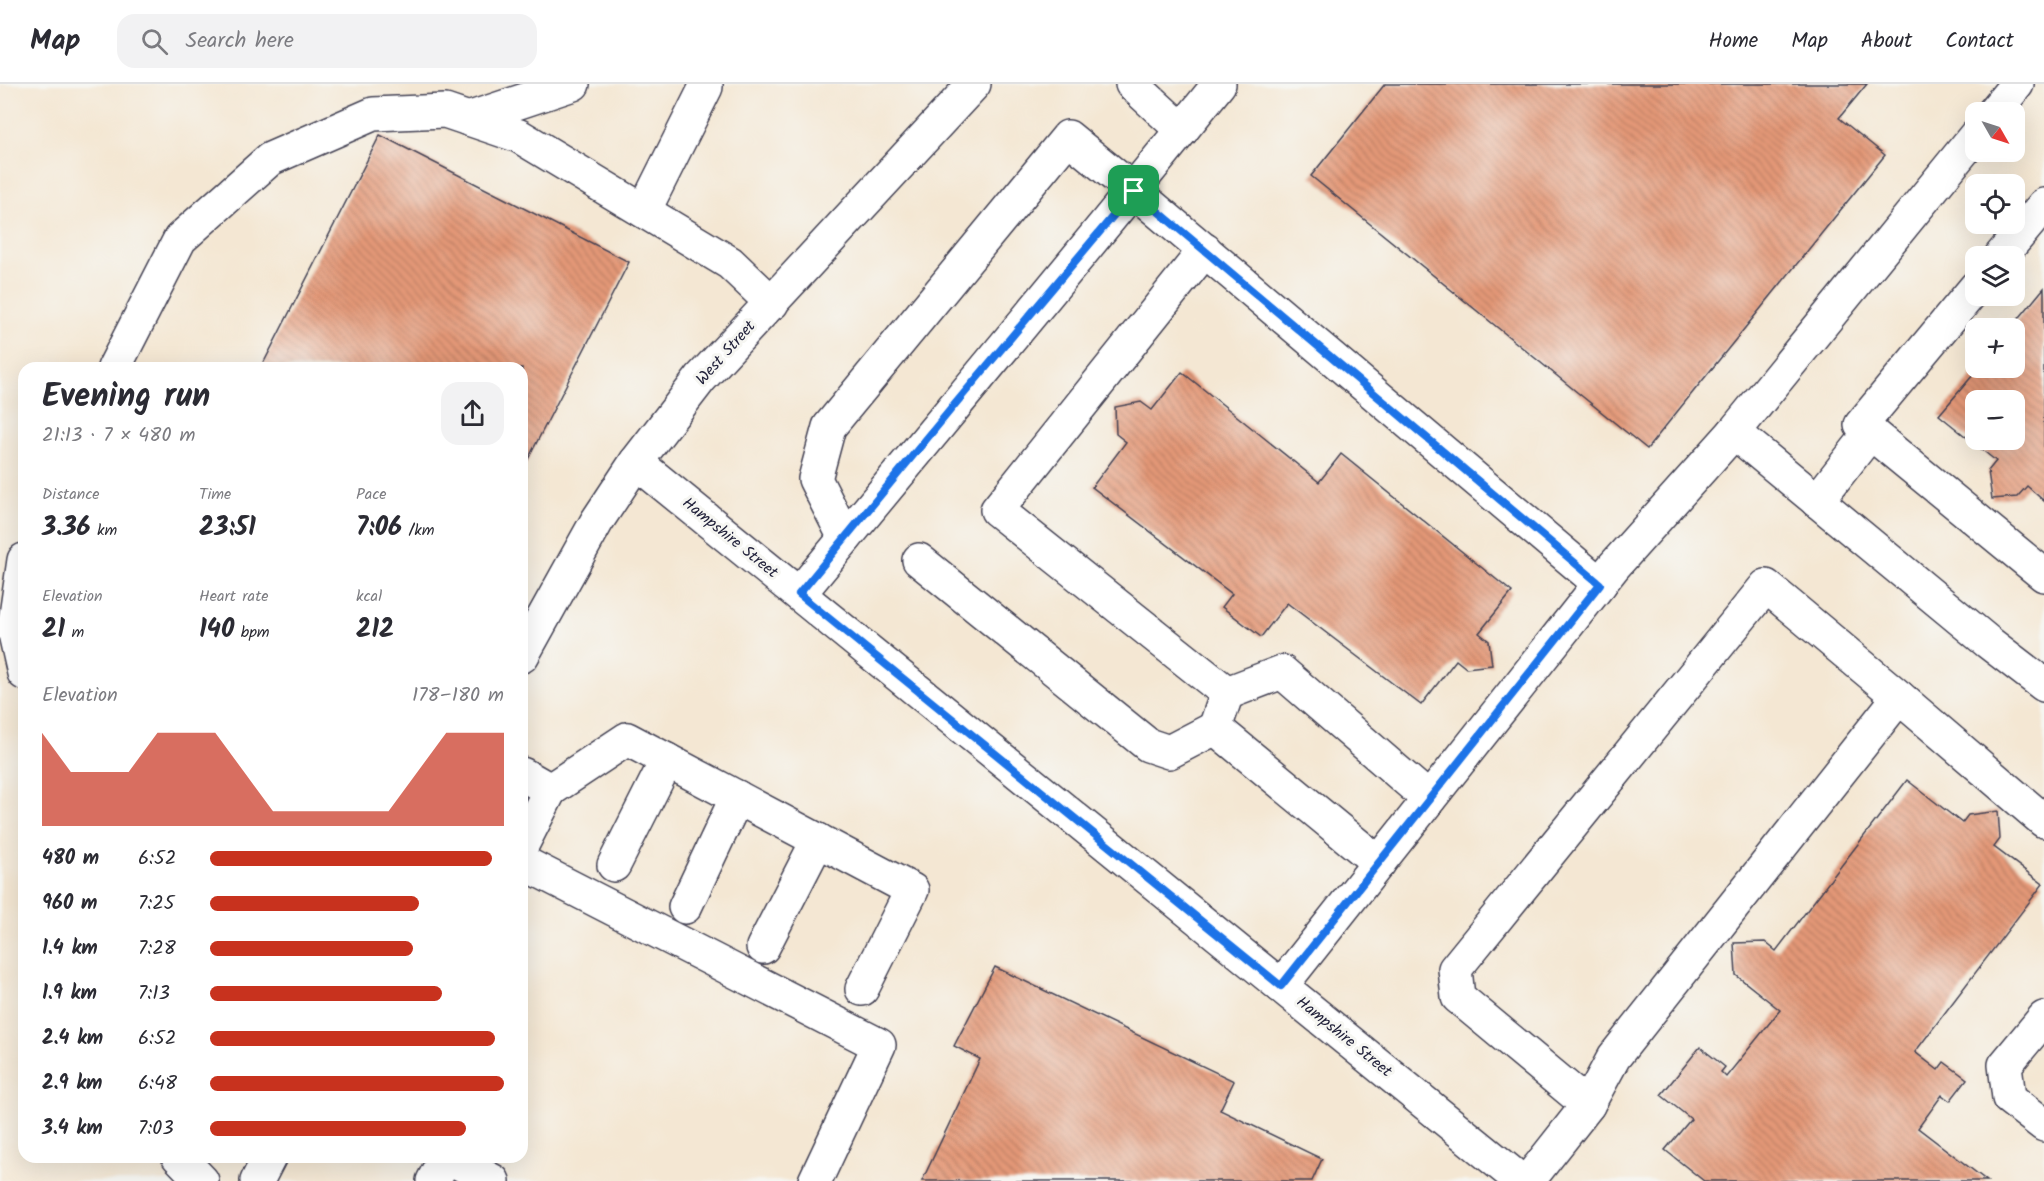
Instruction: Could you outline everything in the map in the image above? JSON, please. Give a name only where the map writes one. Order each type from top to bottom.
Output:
[{"type":"street","points":[[468,119],[573,84]]},
{"type":"street","points":[[644,211],[706,84]]},
{"type":"street","name":"West Street","points":[[528,645],[597,521],[636,462],[701,378],[974,84]]},
{"type":"street","points":[[1132,84],[1182,130]]},
{"type":"street","points":[[799,594],[1134,191],[1219,84]]},
{"type":"street","points":[[2002,102],[2017,84]]},
{"type":"street","points":[[117,362],[180,239],[270,159],[373,114],[445,111],[519,136],[730,263],[772,303]]},
{"type":"street","points":[[845,538],[815,479],[829,427],[1068,137],[1600,584]]},
{"type":"street","points":[[1281,986],[1600,584],[1734,432],[1965,148]]},
{"type":"street","points":[[2009,246],[2044,205]]},
{"type":"street","points":[[1205,250],[997,510],[1227,693]]},
{"type":"street","points":[[1965,300],[1861,425],[2044,574]]},
{"type":"street","points":[[1734,432],[1988,642],[2044,685]]},
{"type":"street","points":[[1817,501],[1871,432]]},
{"type":"street","name":"Hampshire Street","points":[[636,462],[1521,1180]]},
{"type":"street","points":[[919,560],[1148,745],[1169,752],[1215,728],[1227,693]]},
{"type":"street","points":[[1588,1105],[1458,997],[1455,969],[1766,586],[2044,821]]},
{"type":"street","points":[[18,601],[14,629],[18,647]]},
{"type":"street","points":[[1227,693],[1282,672],[1429,799]]},
{"type":"street","points":[[1521,1180],[1588,1105],[1614,1057],[1899,697]]},
{"type":"street","points":[[1215,728],[1378,863]]},
{"type":"street","points":[[528,818],[536,782],[627,739],[912,890],[862,989]]},
{"type":"street","points":[[614,865],[667,760]]},
{"type":"street","points":[[685,907],[737,797]]},
{"type":"street","points":[[763,946],[818,840]]},
{"type":"street","points":[[528,865],[879,1045],[815,1181]]},
{"type":"street","points":[[2044,1018],[2005,1065],[2009,1098],[2044,1125]]},
{"type":"street","points":[[185,1163],[202,1181]]},
{"type":"street","points":[[257,1181],[266,1163]]},
{"type":"street","points":[[433,1181],[442,1163]]},
{"type":"street","points":[[459,1163],[493,1181]]},
{"type":"building","points":[[1385,84],[1867,84],[1839,118],[1885,155],[1647,449],[1311,176]]},
{"type":"building","points":[[380,135],[629,262],[528,459],[528,362],[264,362]]},
{"type":"building","points":[[2044,288],[2044,501],[2027,486],[2017,497],[1992,499],[1988,471],[1996,461],[1982,450],[2025,450],[2025,390],[1965,390],[1965,436],[1939,415],[1970,378],[2025,378],[2025,318],[2019,318]]},
{"type":"building","points":[[1182,372],[1319,482],[1341,454],[1512,592],[1479,633],[1489,641],[1492,665],[1466,668],[1456,660],[1421,705],[1287,603],[1261,637],[1222,607],[1232,594],[1092,487],[1126,442],[1116,434],[1115,407],[1141,402],[1152,410]]},
{"type":"building","points":[[1907,780],[1962,823],[1968,815],[1998,811],[2000,839],[1994,847],[2043,884],[1915,1052],[1938,1070],[1944,1062],[1967,1079],[1950,1101],[1942,1095],[1918,1128],[1987,1181],[1704,1181],[1665,1150],[1691,1119],[1661,1095],[1700,1047],[1725,1067],[1721,1072],[1726,1077],[1780,1010],[1736,975],[1734,943],[1765,942],[1776,951]]},
{"type":"building","points":[[995,967],[1234,1081],[1220,1110],[1322,1159],[1312,1181],[922,1181],[980,1059],[954,1046]]},
{"type":"route","points":[[1134,191],[1600,584],[1281,986],[799,594],[1134,191]]}]
